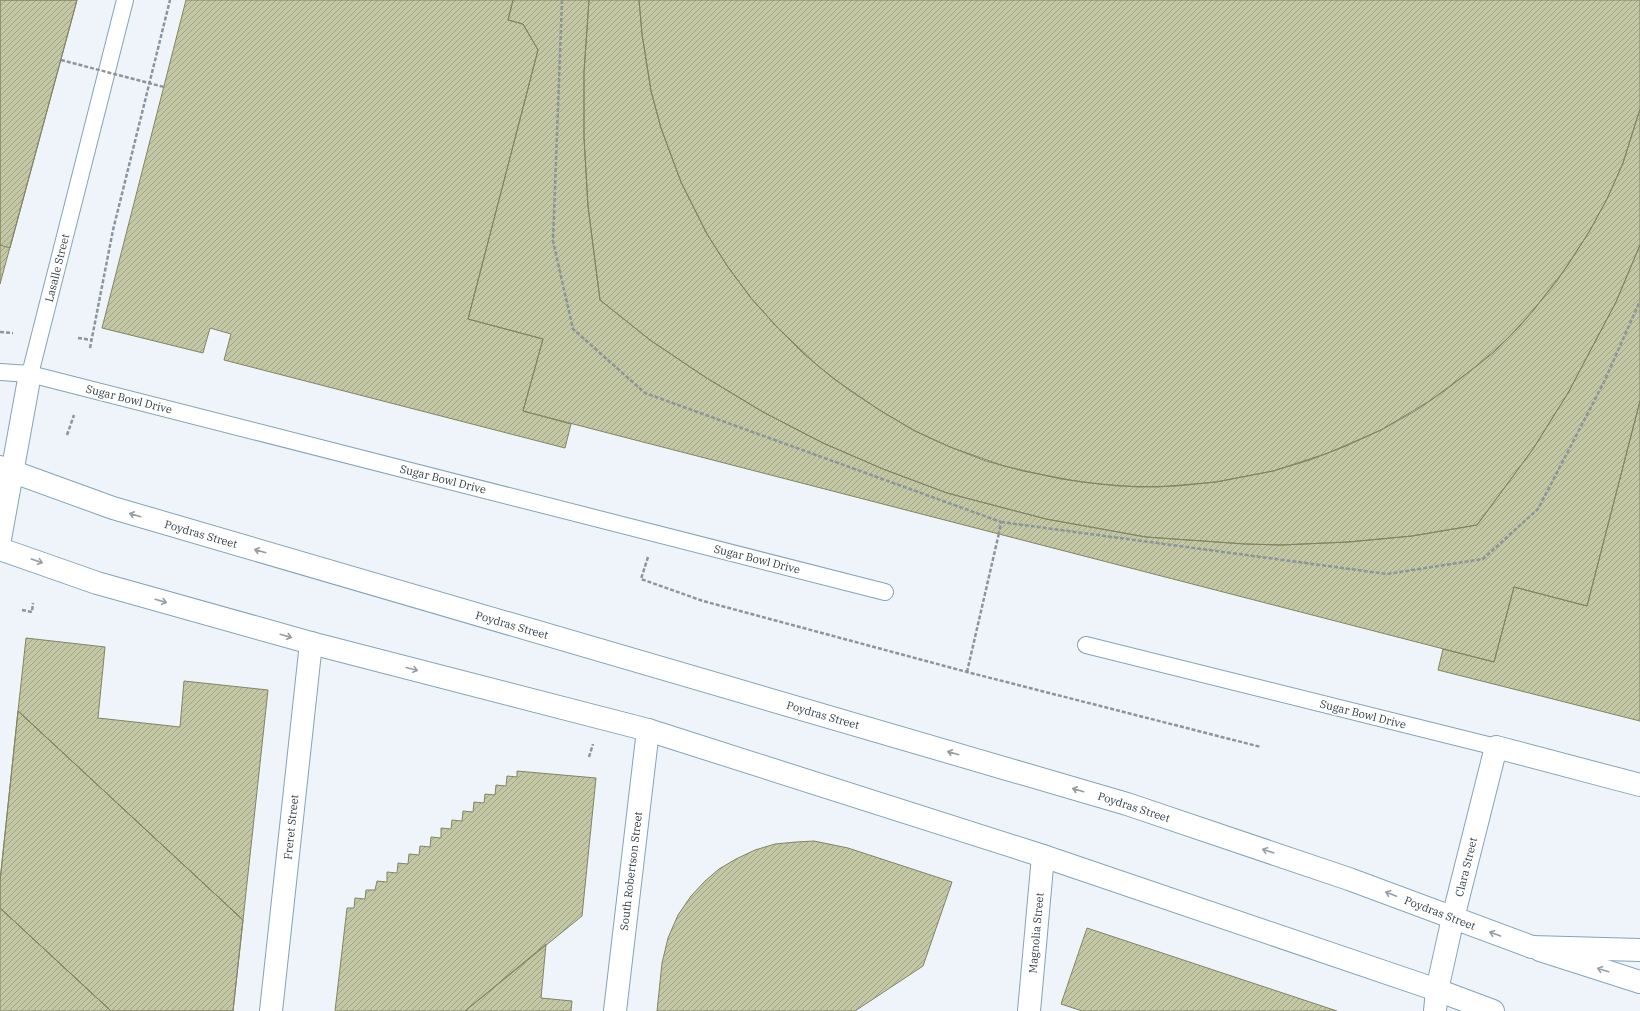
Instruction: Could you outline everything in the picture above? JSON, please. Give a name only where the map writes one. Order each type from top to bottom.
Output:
[{"type":"main road","name":"Lasalle Street","points":[[0,539],[6,469],[30,374]]},
{"type":"main road","name":"Poydras Street","points":[[6,469],[113,508],[1127,804],[1349,879],[1532,947],[1640,982]]},
{"type":"main road","points":[[0,549],[97,582],[311,643],[648,730],[1043,856],[1436,1000],[1493,1011]]},
{"type":"main road","name":"Freret Street","points":[[271,1011],[311,643]]},
{"type":"main road","name":"South Robertson Street","points":[[615,1011],[648,730]]},
{"type":"main road","name":"Clara Street","points":[[1436,1000],[1453,918],[1496,747]]},
{"type":"main road","name":"Sugar Bowl Drive","points":[[1496,747],[1640,785]]},
{"type":"main road","name":"Magnolia Street","points":[[1029,1011],[1043,856]]},
{"type":"main road","points":[[1532,947],[1640,950]]},
{"type":"lane","name":"Lasalle Street","points":[[30,374],[125,0]]},
{"type":"lane","name":"Sugar Bowl Drive","points":[[0,372],[30,374],[885,592]]},
{"type":"lane","name":"Sugar Bowl Drive","points":[[1086,645],[1496,747]]},
{"type":"path","points":[[90,348],[113,230],[156,51],[170,0]]},
{"type":"path","points":[[562,0],[554,241],[573,329],[645,393],[1001,522],[1387,574],[1483,559],[1538,509],[1604,382],[1640,301]]},
{"type":"path","points":[[61,60],[164,87]]},
{"type":"path","points":[[0,332],[13,333]]},
{"type":"path","points":[[78,338],[92,340]]},
{"type":"path","points":[[67,435],[74,415]]},
{"type":"path","points":[[967,672],[1001,522]]},
{"type":"path","points":[[655,533],[641,579],[703,601],[967,672],[1261,747]]},
{"type":"path","points":[[22,610],[32,612],[33,603]]},
{"type":"path","points":[[590,757],[593,744]]},
{"type":"building","points":[[0,0],[77,0],[0,284]]},
{"type":"building","points":[[0,0],[77,0],[10,248],[0,245]]},
{"type":"building","points":[[186,0],[513,0],[508,20],[523,24],[538,50],[468,319],[543,339],[523,411],[571,424],[565,448],[224,360],[231,334],[210,328],[203,353],[102,328]]},
{"type":"building","points":[[513,0],[589,0],[584,72],[584,138],[588,206],[600,300],[650,340],[705,377],[763,412],[823,443],[883,469],[947,493],[1046,519],[1146,537],[1281,545],[1348,542],[1412,536],[1477,525],[1533,449],[1568,393],[1616,302],[1640,245],[1640,401],[1587,606],[1514,587],[1494,662],[523,411],[543,339],[468,319],[538,50],[523,24],[508,20]]},
{"type":"building","points":[[589,0],[639,0],[642,34],[651,91],[661,128],[681,182],[707,234],[728,267],[751,298],[776,326],[818,366],[849,390],[915,431],[986,461],[1023,471],[1081,482],[1119,486],[1158,487],[1216,482],[1273,471],[1328,453],[1381,430],[1415,411],[1447,389],[1493,353],[1520,326],[1557,281],[1589,232],[1607,199],[1623,163],[1640,109],[1640,245],[1616,302],[1568,393],[1533,449],[1477,525],[1412,536],[1348,542],[1281,545],[1146,537],[1046,519],[947,493],[883,469],[823,443],[763,412],[705,377],[650,340],[600,300],[588,206],[584,138],[584,72]]},
{"type":"building","points":[[639,0],[1640,0],[1640,109],[1623,163],[1607,199],[1589,232],[1568,265],[1533,311],[1507,339],[1478,365],[1431,400],[1381,430],[1346,446],[1310,460],[1273,471],[1216,482],[1177,486],[1138,487],[1100,484],[1061,479],[1004,466],[950,447],[915,431],[881,411],[834,379],[804,354],[776,326],[751,298],[728,267],[707,234],[681,182],[661,128],[651,91],[642,34]]},
{"type":"building","points":[[1640,401],[1640,721],[1438,670],[1443,649],[1494,662],[1514,587],[1587,606]]},
{"type":"building","points":[[26,638],[105,647],[98,718],[180,727],[184,681],[268,690],[243,920],[18,711]]},
{"type":"building","points":[[18,711],[243,920],[233,1011],[111,1011],[0,908],[0,881]]},
{"type":"building","points":[[18,711],[243,920],[233,1011],[111,1011],[0,908],[0,881]]},
{"type":"building","points":[[517,771],[596,778],[582,916],[465,1011],[335,1011],[347,908],[354,908],[355,898],[365,899],[366,890],[375,890],[377,881],[387,882],[387,872],[397,873],[398,863],[408,864],[409,854],[419,855],[420,846],[430,847],[431,837],[441,838],[441,828],[451,829],[452,820],[462,821],[463,811],[473,812],[474,802],[484,803],[485,794],[495,795],[496,785],[506,786],[507,776],[517,777]]},
{"type":"building","points":[[814,841],[848,848],[952,882],[923,966],[855,1011],[657,1011],[662,963],[668,938],[678,915],[691,896],[719,869],[755,850],[775,844]]},
{"type":"building","points":[[0,908],[111,1011],[0,1011]]},
{"type":"building","points":[[1087,928],[1337,1011],[1082,1011],[1061,1004]]},
{"type":"building","points":[[546,944],[541,998],[572,1001],[571,1011],[465,1011]]}]
